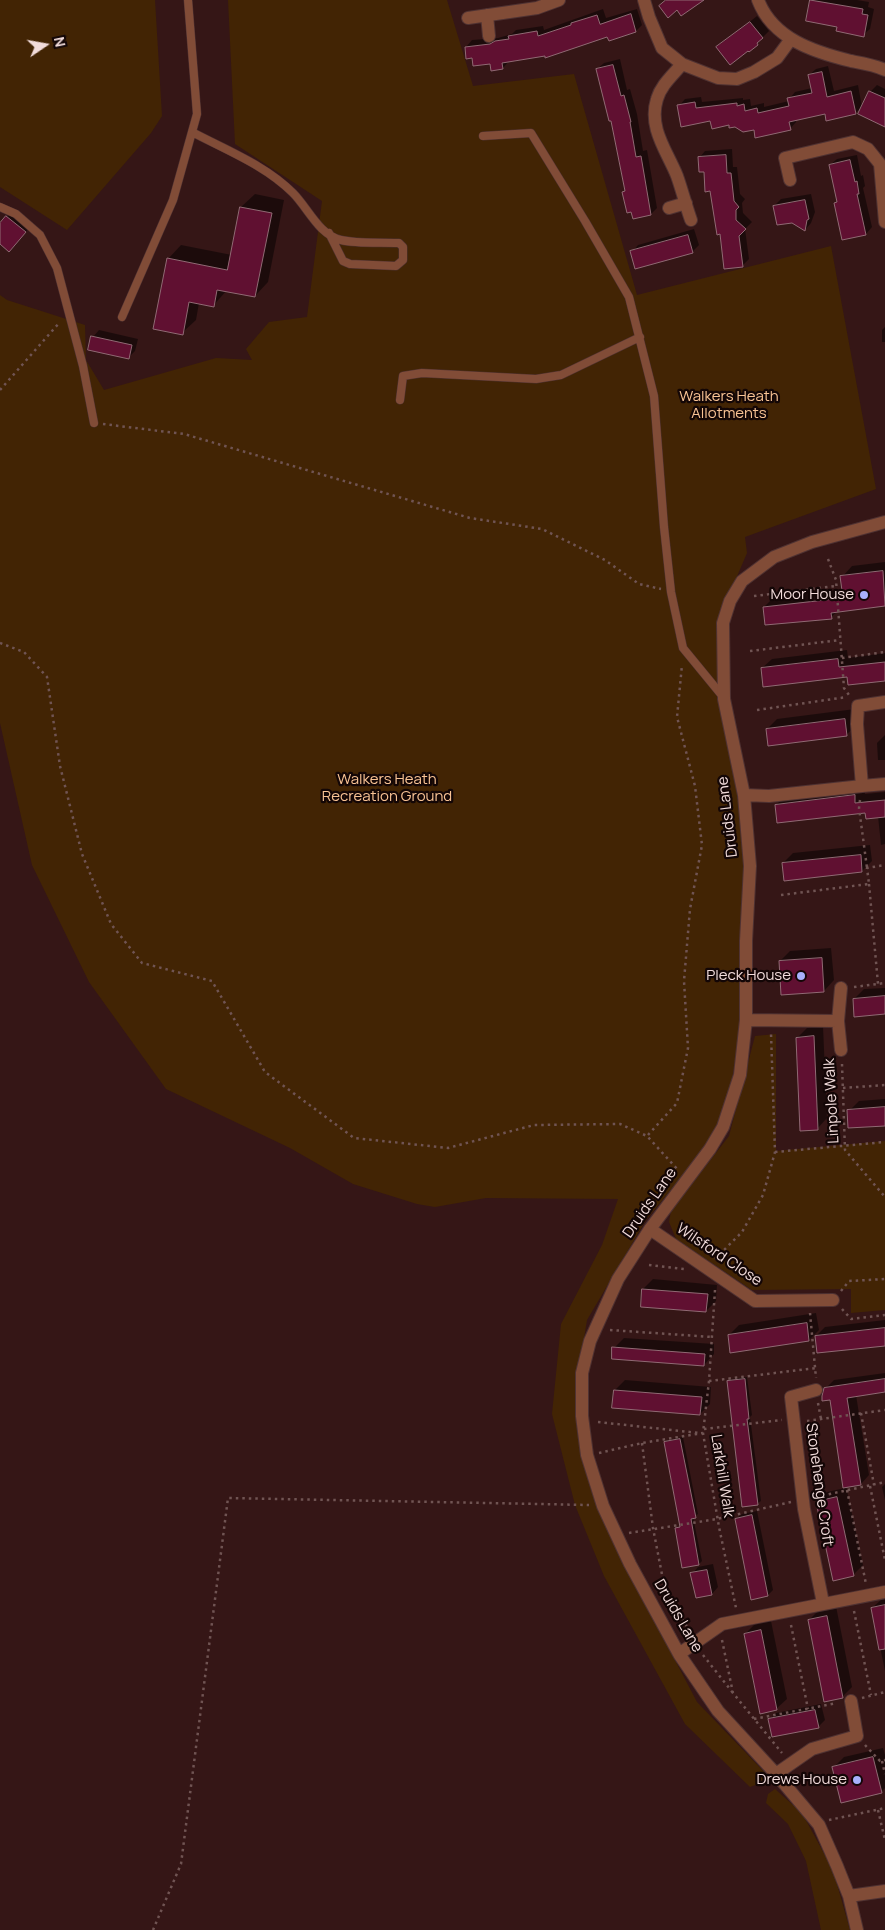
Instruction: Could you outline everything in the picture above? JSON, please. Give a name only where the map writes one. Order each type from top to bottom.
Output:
[{"type":"street","points":[[468,18],[537,8],[559,0]]},
{"type":"street","points":[[644,0],[648,17],[662,48],[682,64],[718,78],[737,79],[754,72],[777,58],[791,39]]},
{"type":"street","points":[[758,0],[773,25],[809,50],[885,70]]},
{"type":"street","points":[[487,15],[489,36]]},
{"type":"street","points":[[682,64],[662,88],[655,108],[657,132],[676,174],[691,220]]},
{"type":"street","points":[[790,180],[785,158],[853,142],[868,149],[880,164],[885,222]]},
{"type":"street","points":[[670,208],[686,203]]},
{"type":"street","name":"Druids Lane","points":[[857,1930],[849,1896],[819,1825],[718,1710],[679,1654],[653,1608],[603,1506],[587,1455],[582,1416],[582,1373],[590,1341],[618,1279],[650,1229],[710,1149],[723,1127],[740,1075],[746,1020],[746,941],[750,866],[744,795],[724,699],[723,624],[730,601],[742,581],[774,557],[812,542],[885,522]]},
{"type":"street","points":[[862,786],[857,724],[858,706],[885,702]]},
{"type":"street","points":[[744,795],[769,796],[885,784]]},
{"type":"street","points":[[840,988],[838,1021],[841,1050]]},
{"type":"street","points":[[746,1020],[838,1021]]},
{"type":"street","name":"Wilsford Close","points":[[650,1229],[756,1300],[833,1300]]},
{"type":"street","name":"Stonehenge Croft","points":[[816,1390],[791,1397],[802,1500],[823,1603]]},
{"type":"street","points":[[679,1654],[719,1626],[739,1620],[885,1592]]},
{"type":"street","points":[[776,1774],[812,1749],[857,1736],[851,1701]]},
{"type":"street","points":[[849,1896],[885,1891]]},
{"type":"lane","points":[[122,317],[172,200],[197,114],[188,0]]},
{"type":"lane","points":[[192,132],[258,166],[276,179],[293,193],[323,230],[329,233],[341,240],[399,244],[403,247],[403,260],[396,266],[350,264],[343,261],[329,233]]},
{"type":"lane","points":[[483,136],[531,132],[628,297],[654,396],[671,592],[684,648],[724,699]]},
{"type":"lane","points":[[0,207],[16,214],[40,236],[57,268],[82,366],[94,423]]},
{"type":"lane","points":[[400,400],[402,376],[422,373],[536,379],[561,375],[640,337]]},
{"type":"path","points":[[0,390],[68,314]]},
{"type":"path","points":[[94,423],[184,434],[278,460],[470,518],[542,530],[605,560],[639,584],[671,592]]},
{"type":"path","points":[[757,710],[851,697],[844,688],[836,586],[828,559]]},
{"type":"path","points":[[754,596],[836,586]]},
{"type":"path","points":[[750,651],[840,640]]},
{"type":"path","points":[[0,643],[24,652],[47,677],[60,766],[82,854],[111,924],[142,963],[212,981],[265,1072],[354,1138],[448,1148],[534,1125],[620,1124],[647,1136],[686,1180]]},
{"type":"path","points":[[647,1136],[677,1103],[688,1048],[684,981],[690,909],[702,845],[695,786],[678,717],[684,648]]},
{"type":"path","points":[[842,658],[885,652]]},
{"type":"path","points":[[862,786],[859,808],[868,868],[878,984]]},
{"type":"path","points":[[868,868],[885,865]]},
{"type":"path","points":[[781,895],[869,884]]},
{"type":"path","points":[[840,988],[885,983]]},
{"type":"path","points":[[712,1271],[742,1232],[763,1195],[775,1152],[771,1021]]},
{"type":"path","name":"Linpole Walk","points":[[841,1050],[845,1150],[885,1197]]},
{"type":"path","points":[[843,1088],[885,1085]]},
{"type":"path","points":[[775,1152],[885,1142]]},
{"type":"path","points":[[648,1265],[684,1269]]},
{"type":"path","name":"Larkhill Walk","points":[[712,1271],[712,1337],[704,1431],[718,1518],[739,1620]]},
{"type":"path","points":[[885,1279],[849,1281],[833,1300],[851,1319],[885,1315]]},
{"type":"path","points":[[808,1300],[816,1368],[816,1390],[821,1419]]},
{"type":"path","points":[[609,1330],[712,1337]]},
{"type":"path","points":[[709,1381],[816,1368]]},
{"type":"path","points":[[587,1455],[704,1431],[794,1420],[821,1419],[885,1410]]},
{"type":"path","points":[[861,1413],[874,1485]]},
{"type":"path","points":[[598,1422],[704,1431]]},
{"type":"path","points":[[642,1443],[665,1590],[708,1663],[791,1763]]},
{"type":"path","points":[[618,1537],[636,1531],[718,1518],[885,1482]]},
{"type":"path","points":[[870,1486],[885,1560]]},
{"type":"path","points":[[847,1490],[869,1595]]},
{"type":"path","points":[[153,1930],[181,1864],[228,1498],[603,1506]]},
{"type":"path","points":[[852,1598],[871,1695]]},
{"type":"path","points":[[788,1610],[808,1709]]},
{"type":"path","points":[[719,1626],[733,1693]]},
{"type":"path","points":[[754,1719],[851,1701],[885,1692]]},
{"type":"path","points":[[857,1736],[880,1761],[884,1760],[885,1774]]},
{"type":"path","points":[[819,1825],[834,1817],[885,1808]]},
{"type":"path","points":[[878,1810],[885,1840]]},
{"type":"path","points":[[881,1822],[885,1821]]},
{"type":"green space","points":[[0,0],[155,0],[162,116],[151,133],[67,230],[0,187]]},
{"type":"green space","name":"Walkers Heath Recreation Ground","points":[[228,0],[447,0],[473,86],[574,74],[637,295],[831,246],[876,489],[745,537],[747,553],[717,623],[721,699],[735,779],[743,838],[744,865],[741,1023],[732,1080],[724,1110],[714,1132],[689,1168],[646,1220],[587,1320],[575,1393],[577,1431],[590,1487],[624,1563],[697,1702],[771,1779],[750,1787],[685,1724],[604,1576],[575,1505],[552,1414],[561,1324],[602,1245],[618,1199],[486,1198],[435,1207],[417,1204],[353,1184],[290,1148],[166,1089],[89,982],[32,865],[0,723],[0,295],[7,300],[85,325],[86,360],[104,390],[216,358],[252,360],[246,349],[269,322],[307,317],[322,201],[235,144]]},
{"type":"green space","points":[[776,1034],[776,1151],[885,1141],[885,1310],[851,1313],[851,1289],[752,1290],[676,1239],[669,1222],[671,1211],[729,1136],[755,1036]]},
{"type":"green space","points":[[775,1789],[802,1813],[833,1870],[850,1930],[821,1930],[806,1861],[788,1824],[766,1803],[768,1794]]},
{"type":"building","points":[[666,0],[704,0],[681,16],[677,10],[668,18],[659,6]]},
{"type":"building","points":[[810,0],[863,9],[862,14],[868,15],[864,37],[836,31],[837,27],[806,21]]},
{"type":"building","points":[[631,14],[636,32],[609,41],[607,37],[545,58],[545,56],[502,63],[503,69],[491,71],[490,64],[473,66],[472,58],[466,59],[465,47],[490,44],[495,41],[509,39],[508,36],[537,31],[538,36],[597,15],[600,24]]},
{"type":"building","points":[[750,22],[763,38],[757,43],[758,45],[730,65],[716,47]]},
{"type":"building","points":[[613,65],[621,96],[624,95],[631,122],[636,157],[641,156],[651,215],[633,219],[631,212],[627,213],[622,192],[625,191],[611,121],[609,121],[596,69]]},
{"type":"building","points":[[822,72],[827,97],[851,91],[856,114],[826,121],[825,114],[789,122],[791,130],[755,138],[754,130],[743,132],[735,127],[729,128],[729,125],[712,129],[710,121],[681,127],[677,105],[695,102],[696,108],[737,103],[737,106],[744,104],[745,111],[757,108],[758,113],[789,106],[787,98],[812,93],[808,75]]},
{"type":"building","points":[[869,91],[885,98],[885,127],[858,114]]},
{"type":"building","points":[[726,155],[727,173],[731,173],[734,201],[739,207],[736,210],[736,220],[746,229],[739,236],[743,267],[724,269],[720,234],[717,235],[710,191],[705,192],[704,172],[699,172],[698,157]]},
{"type":"building","points":[[850,160],[855,182],[857,181],[859,194],[857,194],[866,235],[842,240],[834,203],[837,202],[829,165]]},
{"type":"building","points":[[805,200],[809,219],[807,220],[805,231],[792,223],[777,225],[773,206]]},
{"type":"building","points":[[240,207],[272,213],[255,297],[217,290],[214,307],[189,302],[183,335],[153,329],[167,258],[227,270]]},
{"type":"building","points":[[6,216],[26,232],[9,252],[0,244],[0,223]]},
{"type":"building","points":[[688,235],[693,253],[635,269],[630,251]]},
{"type":"building","points":[[91,336],[132,345],[129,359],[88,350]]},
{"type":"building","points":[[883,571],[885,606],[831,613],[832,619],[765,625],[763,607],[843,598],[840,576]]},
{"type":"building","points":[[838,659],[839,667],[885,662],[885,681],[848,685],[847,677],[763,687],[761,668]]},
{"type":"building","points":[[845,719],[847,736],[768,746],[766,729]]},
{"type":"building","points":[[855,795],[855,803],[885,800],[885,817],[866,819],[865,813],[777,823],[775,805]]},
{"type":"building","points":[[861,855],[862,872],[784,881],[782,863]]},
{"type":"building","name":"Pleck House","points":[[822,958],[824,992],[781,995],[779,961]]},
{"type":"building","points":[[885,996],[885,1014],[854,1017],[853,999]]},
{"type":"building","points":[[814,1036],[818,1130],[800,1131],[796,1038]]},
{"type":"building","points":[[885,1107],[885,1126],[848,1128],[847,1110]]},
{"type":"building","points":[[642,1289],[708,1294],[706,1312],[641,1307]]},
{"type":"building","points":[[807,1323],[809,1341],[730,1353],[728,1335]]},
{"type":"building","points":[[885,1328],[885,1346],[817,1353],[815,1336]]},
{"type":"building","points":[[612,1347],[705,1354],[704,1366],[612,1359]]},
{"type":"building","points":[[745,1379],[749,1419],[747,1419],[758,1505],[742,1507],[727,1381]]},
{"type":"building","points":[[885,1379],[885,1392],[847,1398],[861,1485],[843,1488],[830,1400],[822,1401],[824,1388]]},
{"type":"building","points":[[614,1390],[702,1397],[700,1415],[612,1408]]},
{"type":"building","points":[[680,1439],[696,1518],[691,1519],[699,1565],[682,1568],[675,1528],[680,1527],[664,1442]]},
{"type":"building","points":[[837,1497],[854,1576],[833,1581],[816,1502]]},
{"type":"building","points":[[752,1515],[768,1596],[751,1600],[735,1519]]},
{"type":"building","points":[[707,1570],[712,1595],[696,1598],[690,1573]]},
{"type":"building","points":[[885,1605],[885,1649],[879,1650],[871,1608]]},
{"type":"building","points":[[827,1616],[843,1698],[824,1702],[808,1620]]},
{"type":"building","points":[[761,1630],[777,1710],[760,1714],[744,1634]]},
{"type":"building","points":[[815,1710],[819,1728],[772,1737],[768,1719]]},
{"type":"building","name":"Drews House","points":[[873,1757],[882,1793],[841,1803],[832,1767]]},
{"type":"place","name":"Moor House","points":[[864,595]]},
{"type":"place","name":"Pleck House","points":[[801,976]]},
{"type":"place","name":"Drews House","points":[[857,1780]]},
{"type":"park label","name":"Walkers Heath Allotments","points":[[729,406]]}]
